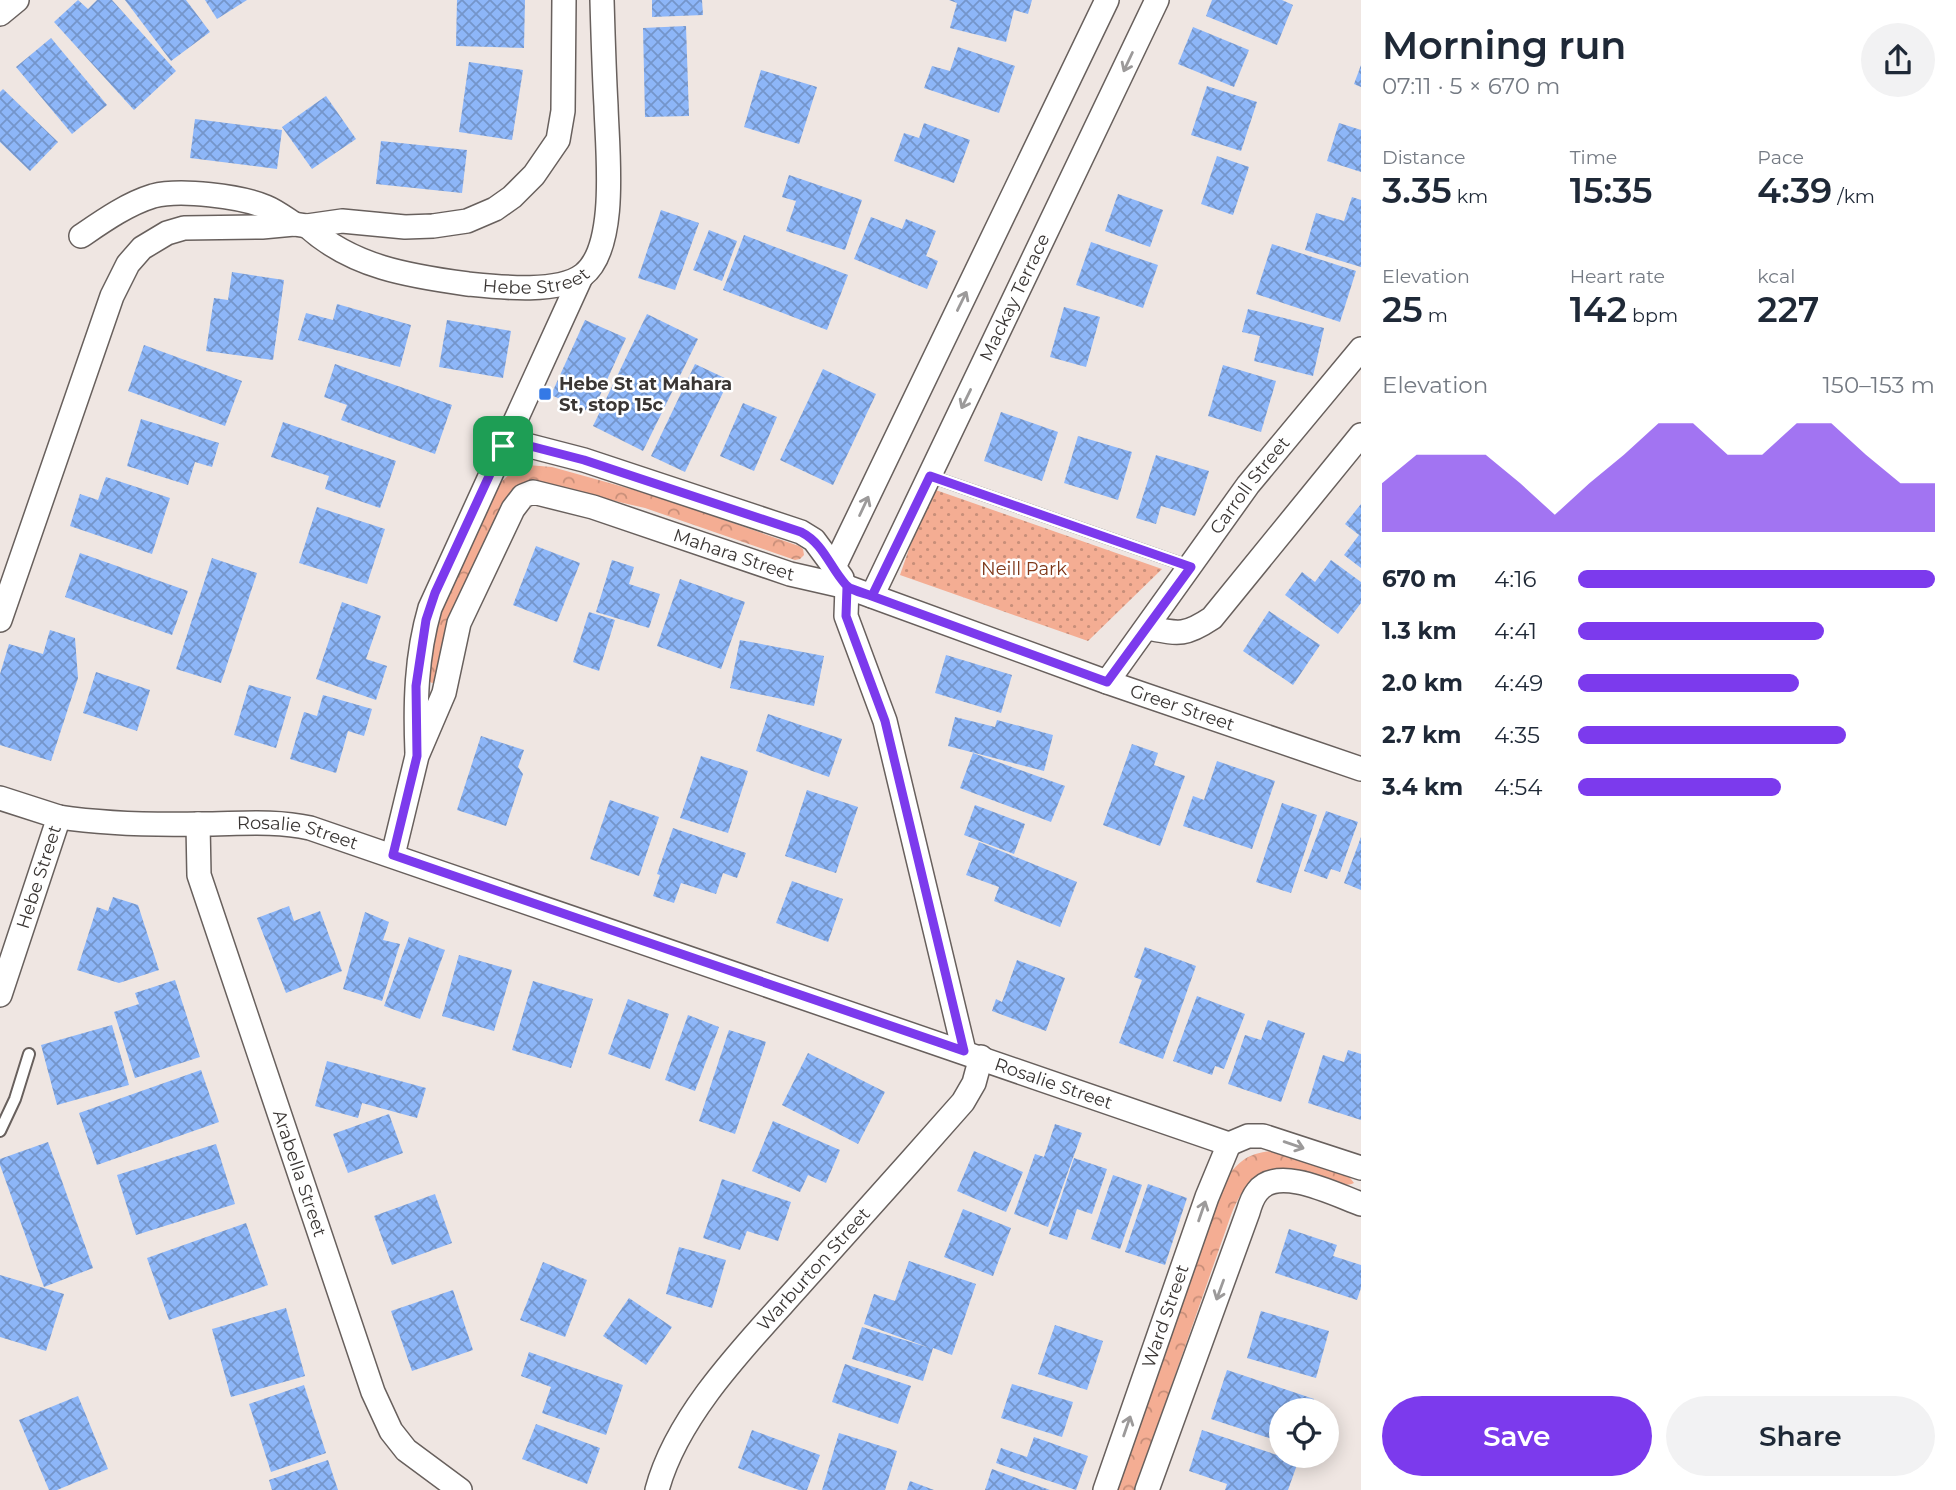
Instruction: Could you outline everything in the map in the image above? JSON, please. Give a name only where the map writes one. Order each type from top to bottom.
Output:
[{"type":"street","points":[[0,14],[17,0]]},
{"type":"street","points":[[0,620],[108,309],[128,264],[150,242],[184,228],[262,227],[342,221],[405,227],[444,225],[486,214],[512,197],[543,164],[554,147],[563,111],[564,0]]},
{"type":"street","name":"Hebe Street","points":[[81,236],[116,213],[141,201],[180,192],[252,202],[272,209],[337,250],[360,261],[400,273],[490,286],[535,287],[559,284],[581,277],[591,267],[599,249],[606,223],[608,199],[602,0]]},
{"type":"street","points":[[834,567],[1107,0]]},
{"type":"street","name":"Mackay Terrace","points":[[872,596],[1157,0]]},
{"type":"street","name":"Mahara Street","points":[[417,756],[416,686],[426,620],[435,593],[581,277]]},
{"type":"street","name":"Carroll Street","points":[[1107,682],[1248,485],[1361,349]]},
{"type":"street","points":[[1148,628],[1172,633],[1194,631],[1212,618],[1361,435]]},
{"type":"street","points":[[503,446],[530,446],[584,460],[801,532],[814,540],[847,587],[846,616],[885,721],[972,1054]]},
{"type":"street","name":"Mahara Street","points":[[393,855],[417,756],[440,707],[465,606],[513,509],[523,496],[542,493],[564,499],[790,575],[847,587]]},
{"type":"street","name":"Greer Street","points":[[847,587],[1107,682],[1361,769]]},
{"type":"street","name":"Hebe Street","points":[[0,798],[59,817],[0,995]]},
{"type":"street","name":"Rosalie Street","points":[[59,817],[105,822],[295,824],[393,855],[1228,1144]]},
{"type":"street","name":"Arabella Street","points":[[198,824],[200,875],[373,1392],[391,1431],[406,1450],[460,1490]]},
{"type":"street","name":"Warburton Street","points":[[657,1490],[663,1466],[678,1437],[723,1372],[963,1102],[974,1083],[972,1054]]},
{"type":"street","points":[[1228,1144],[1248,1136],[1263,1136],[1361,1168]]},
{"type":"street","name":"Ward Street","points":[[1105,1490],[1228,1144]]},
{"type":"street","points":[[1147,1490],[1258,1190],[1266,1184],[1283,1179],[1361,1204]]},
{"type":"lane","points":[[930,476],[1191,567]]},
{"type":"lane","points":[[0,1131],[15,1099],[29,1054]]},
{"type":"green space","points":[[528,465],[552,467],[649,494],[799,546],[804,555],[795,560],[645,508],[533,482],[437,682],[432,683],[427,680],[436,624],[443,606],[496,487],[513,471]]},
{"type":"green space","name":"Neill Park","points":[[930,488],[1162,569],[1088,641],[900,575]]},
{"type":"green space","points":[[1273,1151],[1347,1174],[1354,1183],[1338,1184],[1281,1171],[1259,1175],[1249,1183],[1231,1215],[1135,1490],[1117,1490],[1221,1186],[1242,1161],[1255,1154]]},
{"type":"building","points":[[78,0],[88,9],[97,0],[112,0],[176,71],[134,110],[54,22]]},
{"type":"building","points":[[125,0],[186,0],[210,32],[171,61]]},
{"type":"building","points":[[205,0],[247,0],[217,19]]},
{"type":"building","points":[[457,0],[525,0],[524,48],[456,46]]},
{"type":"building","points":[[652,0],[702,0],[703,15],[652,17]]},
{"type":"building","points":[[949,0],[1032,0],[1028,14],[1014,10],[1006,42],[950,28],[957,3]]},
{"type":"building","points":[[1212,0],[1282,0],[1293,5],[1277,45],[1206,16]]},
{"type":"building","points":[[686,26],[689,116],[645,117],[643,28]]},
{"type":"building","points":[[1193,27],[1249,50],[1234,87],[1178,64]]},
{"type":"building","points":[[51,38],[107,105],[72,134],[16,67]]},
{"type":"building","points":[[958,47],[1015,66],[999,113],[924,88],[932,66],[950,71]]},
{"type":"building","points":[[469,62],[523,70],[512,140],[459,132]]},
{"type":"building","points":[[1361,65],[1361,87],[1354,84]]},
{"type":"building","points":[[761,70],[817,87],[799,144],[744,127]]},
{"type":"building","points":[[1207,86],[1257,102],[1241,151],[1191,135]]},
{"type":"building","points":[[3,89],[58,142],[30,171],[0,142],[0,92]]},
{"type":"building","points":[[326,96],[356,139],[312,169],[282,127]]},
{"type":"building","points":[[195,119],[282,130],[277,169],[190,158]]},
{"type":"building","points":[[924,123],[970,140],[954,183],[894,161],[904,133],[919,138]]},
{"type":"building","points":[[1339,123],[1361,130],[1361,172],[1327,161]]},
{"type":"building","points":[[381,141],[467,150],[462,193],[376,184]]},
{"type":"building","points":[[1217,156],[1249,167],[1233,215],[1201,204]]},
{"type":"building","points":[[789,175],[862,200],[845,250],[786,231],[796,201],[782,197]]},
{"type":"building","points":[[1118,194],[1163,210],[1150,247],[1105,231]]},
{"type":"building","points":[[1352,197],[1361,200],[1361,267],[1305,250],[1316,213],[1344,221]]},
{"type":"building","points":[[661,210],[699,223],[675,290],[638,278]]},
{"type":"building","points":[[871,217],[902,229],[906,219],[936,231],[926,256],[938,261],[927,289],[854,259]]},
{"type":"building","points":[[709,230],[737,241],[722,281],[693,270]]},
{"type":"building","points":[[744,235],[848,275],[827,330],[723,290]]},
{"type":"building","points":[[1091,242],[1158,265],[1143,308],[1076,285]]},
{"type":"building","points":[[1272,244],[1356,271],[1340,322],[1256,294]]},
{"type":"building","points":[[232,272],[284,280],[273,360],[206,351],[214,298],[228,300]]},
{"type":"building","points":[[337,304],[411,325],[400,367],[298,340],[306,313],[333,320]]},
{"type":"building","points":[[1064,307],[1100,317],[1086,367],[1050,357]]},
{"type":"building","points":[[1248,309],[1324,328],[1313,376],[1254,361],[1260,336],[1242,332]]},
{"type":"building","points":[[647,314],[698,339],[643,451],[593,426]]},
{"type":"building","points":[[447,320],[511,331],[503,378],[439,367]]},
{"type":"building","points":[[585,320],[626,338],[592,413],[551,395]]},
{"type":"building","points":[[144,345],[242,381],[225,426],[128,391]]},
{"type":"building","points":[[335,364],[452,405],[435,454],[341,420],[347,405],[324,397]]},
{"type":"building","points":[[695,364],[729,380],[685,472],[651,456]]},
{"type":"building","points":[[1223,365],[1276,381],[1261,432],[1208,416]]},
{"type":"building","points":[[823,369],[876,394],[833,485],[780,460]]},
{"type":"building","points":[[743,403],[777,417],[754,471],[720,456]]},
{"type":"building","points":[[1001,412],[1058,432],[1042,481],[984,461]]},
{"type":"building","points":[[141,419],[219,443],[212,467],[195,462],[188,485],[127,466]]},
{"type":"building","points":[[283,422],[396,461],[380,508],[325,489],[329,476],[271,457]]},
{"type":"building","points":[[1078,436],[1132,452],[1118,500],[1064,483]]},
{"type":"building","points":[[1156,455],[1209,471],[1195,516],[1161,506],[1156,524],[1136,518]]},
{"type":"building","points":[[106,477],[170,498],[152,554],[70,526],[80,494],[98,500]]},
{"type":"building","points":[[1361,504],[1361,568],[1344,555],[1359,535],[1345,524]]},
{"type":"building","points":[[317,507],[385,529],[367,584],[299,563]]},
{"type":"building","points":[[536,546],[580,563],[557,622],[513,605]]},
{"type":"building","points":[[80,553],[188,591],[172,635],[65,597]]},
{"type":"building","points":[[212,558],[257,573],[221,683],[176,669]]},
{"type":"building","points":[[612,560],[634,567],[629,584],[660,594],[649,628],[596,612]]},
{"type":"building","points":[[1331,560],[1361,582],[1361,603],[1338,634],[1285,595],[1302,572],[1315,582]]},
{"type":"building","points":[[680,579],[745,602],[721,669],[657,646]]},
{"type":"building","points":[[342,602],[381,616],[366,659],[387,666],[376,700],[316,679]]},
{"type":"building","points":[[1269,611],[1320,645],[1293,685],[1243,651]]},
{"type":"building","points":[[589,612],[615,620],[599,671],[573,662]]},
{"type":"building","points":[[50,630],[75,638],[78,678],[51,761],[0,745],[0,674],[9,644],[43,654]]},
{"type":"building","points":[[740,640],[824,656],[814,706],[730,688]]},
{"type":"building","points":[[946,655],[1012,675],[1001,713],[935,693]]},
{"type":"building","points":[[96,672],[150,690],[137,731],[83,713]]},
{"type":"building","points":[[249,685],[291,697],[276,748],[234,735]]},
{"type":"building","points":[[323,695],[372,709],[364,736],[348,731],[336,773],[290,759],[304,712],[317,716]]},
{"type":"building","points":[[768,714],[842,739],[829,777],[756,751]]},
{"type":"building","points":[[955,717],[995,727],[997,720],[1053,735],[1044,771],[948,746]]},
{"type":"building","points":[[481,736],[524,750],[518,767],[523,774],[506,826],[457,810]]},
{"type":"building","points":[[1132,744],[1158,753],[1154,765],[1185,776],[1160,846],[1103,825]]},
{"type":"building","points":[[973,753],[1065,786],[1051,822],[960,788]]},
{"type":"building","points":[[701,756],[748,771],[728,833],[680,818]]},
{"type":"building","points":[[1217,761],[1275,781],[1252,849],[1183,826],[1193,796],[1204,800]]},
{"type":"building","points":[[807,790],[858,807],[836,873],[785,856]]},
{"type":"building","points":[[610,800],[659,817],[639,876],[590,859]]},
{"type":"building","points":[[1282,803],[1317,815],[1291,893],[1256,882]]},
{"type":"building","points":[[975,805],[1025,824],[1014,854],[964,835]]},
{"type":"building","points":[[1326,811],[1358,822],[1340,872],[1331,869],[1327,879],[1304,871]]},
{"type":"building","points":[[673,828],[746,853],[737,878],[723,873],[716,894],[681,883],[674,903],[653,896],[660,875],[657,874]]},
{"type":"building","points":[[1361,837],[1361,890],[1344,883]]},
{"type":"building","points":[[979,842],[1077,882],[1060,927],[994,901],[999,887],[966,875]]},
{"type":"building","points":[[792,881],[843,899],[828,942],[776,923]]},
{"type":"building","points":[[113,897],[138,905],[159,970],[119,983],[77,970],[97,907],[108,911]]},
{"type":"building","points":[[289,906],[294,921],[320,911],[342,971],[286,993],[257,918]]},
{"type":"building","points":[[365,912],[389,922],[383,940],[400,944],[382,1001],[343,989]]},
{"type":"building","points":[[409,937],[445,950],[420,1019],[384,1006]]},
{"type":"building","points":[[1145,947],[1196,966],[1163,1059],[1119,1043],[1142,980],[1134,977]]},
{"type":"building","points":[[459,955],[512,970],[494,1031],[442,1016]]},
{"type":"building","points":[[1017,960],[1065,978],[1046,1031],[992,1011],[996,999],[1002,1002]]},
{"type":"building","points":[[175,980],[200,1057],[135,1078],[114,1012],[139,1004],[135,993]]},
{"type":"building","points":[[533,981],[593,999],[571,1068],[512,1050]]},
{"type":"building","points":[[1197,996],[1245,1014],[1224,1069],[1215,1066],[1212,1075],[1173,1061]]},
{"type":"building","points":[[628,999],[669,1014],[650,1069],[608,1054]]},
{"type":"building","points":[[688,1015],[719,1027],[695,1091],[665,1080]]},
{"type":"building","points":[[1268,1020],[1305,1033],[1281,1102],[1228,1084],[1245,1035],[1261,1040]]},
{"type":"building","points":[[112,1025],[129,1085],[57,1105],[41,1045]]},
{"type":"building","points":[[729,1030],[766,1042],[735,1134],[699,1121]]},
{"type":"building","points":[[1348,1050],[1361,1054],[1361,1120],[1308,1103],[1323,1055],[1344,1062]]},
{"type":"building","points":[[808,1053],[885,1092],[858,1144],[782,1105]]},
{"type":"building","points":[[327,1061],[426,1088],[417,1118],[362,1103],[358,1118],[315,1106]]},
{"type":"building","points":[[201,1070],[219,1122],[97,1165],[79,1113]]},
{"type":"building","points":[[389,1114],[403,1153],[348,1173],[333,1134]]},
{"type":"building","points":[[773,1121],[840,1150],[826,1183],[808,1175],[800,1192],[752,1171]]},
{"type":"building","points":[[1055,1124],[1082,1133],[1048,1227],[1014,1214],[1035,1154],[1044,1157]]},
{"type":"building","points":[[48,1142],[93,1268],[44,1287],[0,1159]]},
{"type":"building","points":[[216,1144],[235,1204],[136,1235],[117,1175]]},
{"type":"building","points":[[974,1151],[1023,1172],[1006,1212],[957,1191]]},
{"type":"building","points":[[1074,1158],[1107,1169],[1092,1214],[1077,1209],[1067,1240],[1049,1234]]},
{"type":"building","points":[[1113,1175],[1142,1185],[1120,1249],[1091,1239]]},
{"type":"building","points":[[722,1179],[791,1202],[778,1241],[747,1231],[740,1250],[703,1238]]},
{"type":"building","points":[[1148,1184],[1187,1198],[1165,1265],[1125,1252]]},
{"type":"building","points":[[435,1194],[452,1243],[392,1265],[374,1216]]},
{"type":"building","points":[[963,1209],[1011,1228],[993,1276],[944,1257]]},
{"type":"building","points":[[246,1223],[268,1285],[169,1320],[147,1258]]},
{"type":"building","points":[[1289,1229],[1337,1245],[1333,1256],[1361,1265],[1361,1288],[1357,1300],[1275,1273]]},
{"type":"building","points":[[679,1247],[726,1260],[712,1308],[666,1294]]},
{"type":"building","points":[[909,1261],[976,1284],[952,1355],[933,1348],[923,1381],[852,1359],[862,1327],[930,1348],[864,1324],[874,1294],[895,1301]]},
{"type":"building","points":[[543,1262],[587,1280],[565,1337],[520,1320]]},
{"type":"building","points":[[0,1275],[64,1294],[46,1351],[0,1337]]},
{"type":"building","points":[[453,1290],[473,1350],[412,1371],[391,1311]]},
{"type":"building","points":[[629,1298],[672,1327],[646,1365],[603,1336]]},
{"type":"building","points":[[286,1308],[305,1376],[231,1397],[212,1329]]},
{"type":"building","points":[[1261,1311],[1329,1331],[1316,1378],[1247,1358]]},
{"type":"building","points":[[1055,1325],[1103,1341],[1087,1390],[1038,1374]]},
{"type":"building","points":[[529,1352],[623,1385],[606,1435],[542,1413],[551,1387],[521,1376]]},
{"type":"building","points":[[845,1364],[911,1386],[898,1424],[832,1402]]},
{"type":"building","points":[[1227,1370],[1311,1398],[1269,1398],[1269,1438],[1211,1419]]},
{"type":"building","points":[[1012,1384],[1073,1402],[1062,1437],[1001,1418]]},
{"type":"building","points":[[304,1385],[326,1453],[271,1472],[249,1404]]},
{"type":"building","points":[[78,1396],[108,1469],[57,1490],[49,1490],[19,1420]]},
{"type":"building","points":[[536,1424],[600,1448],[587,1484],[522,1459]]},
{"type":"building","points":[[752,1430],[820,1455],[807,1490],[799,1490],[738,1468]]},
{"type":"building","points":[[1202,1430],[1269,1452],[1269,1468],[1296,1468],[1288,1490],[1225,1490],[1227,1484],[1189,1471]]},
{"type":"building","points":[[839,1433],[897,1451],[885,1490],[822,1490]]},
{"type":"building","points":[[1034,1437],[1088,1456],[1076,1490],[996,1463],[1001,1448],[1027,1457]]},
{"type":"building","points":[[328,1460],[338,1490],[272,1490],[269,1480]]},
{"type":"building","points":[[992,1469],[1050,1490],[985,1490]]},
{"type":"building","points":[[910,1481],[934,1490],[907,1490]]},
{"type":"place","name":"Hebe St at Mahara St, stop 15c","points":[[545,394]]},
{"type":"route","points":[[503,446],[435,593],[426,620],[416,686],[417,756],[393,855],[964,1051],[885,721],[846,616],[847,587],[1107,682],[1191,567],[930,476],[872,596],[847,587],[824,551],[814,540],[801,532],[584,460],[530,446],[503,446]]}]
